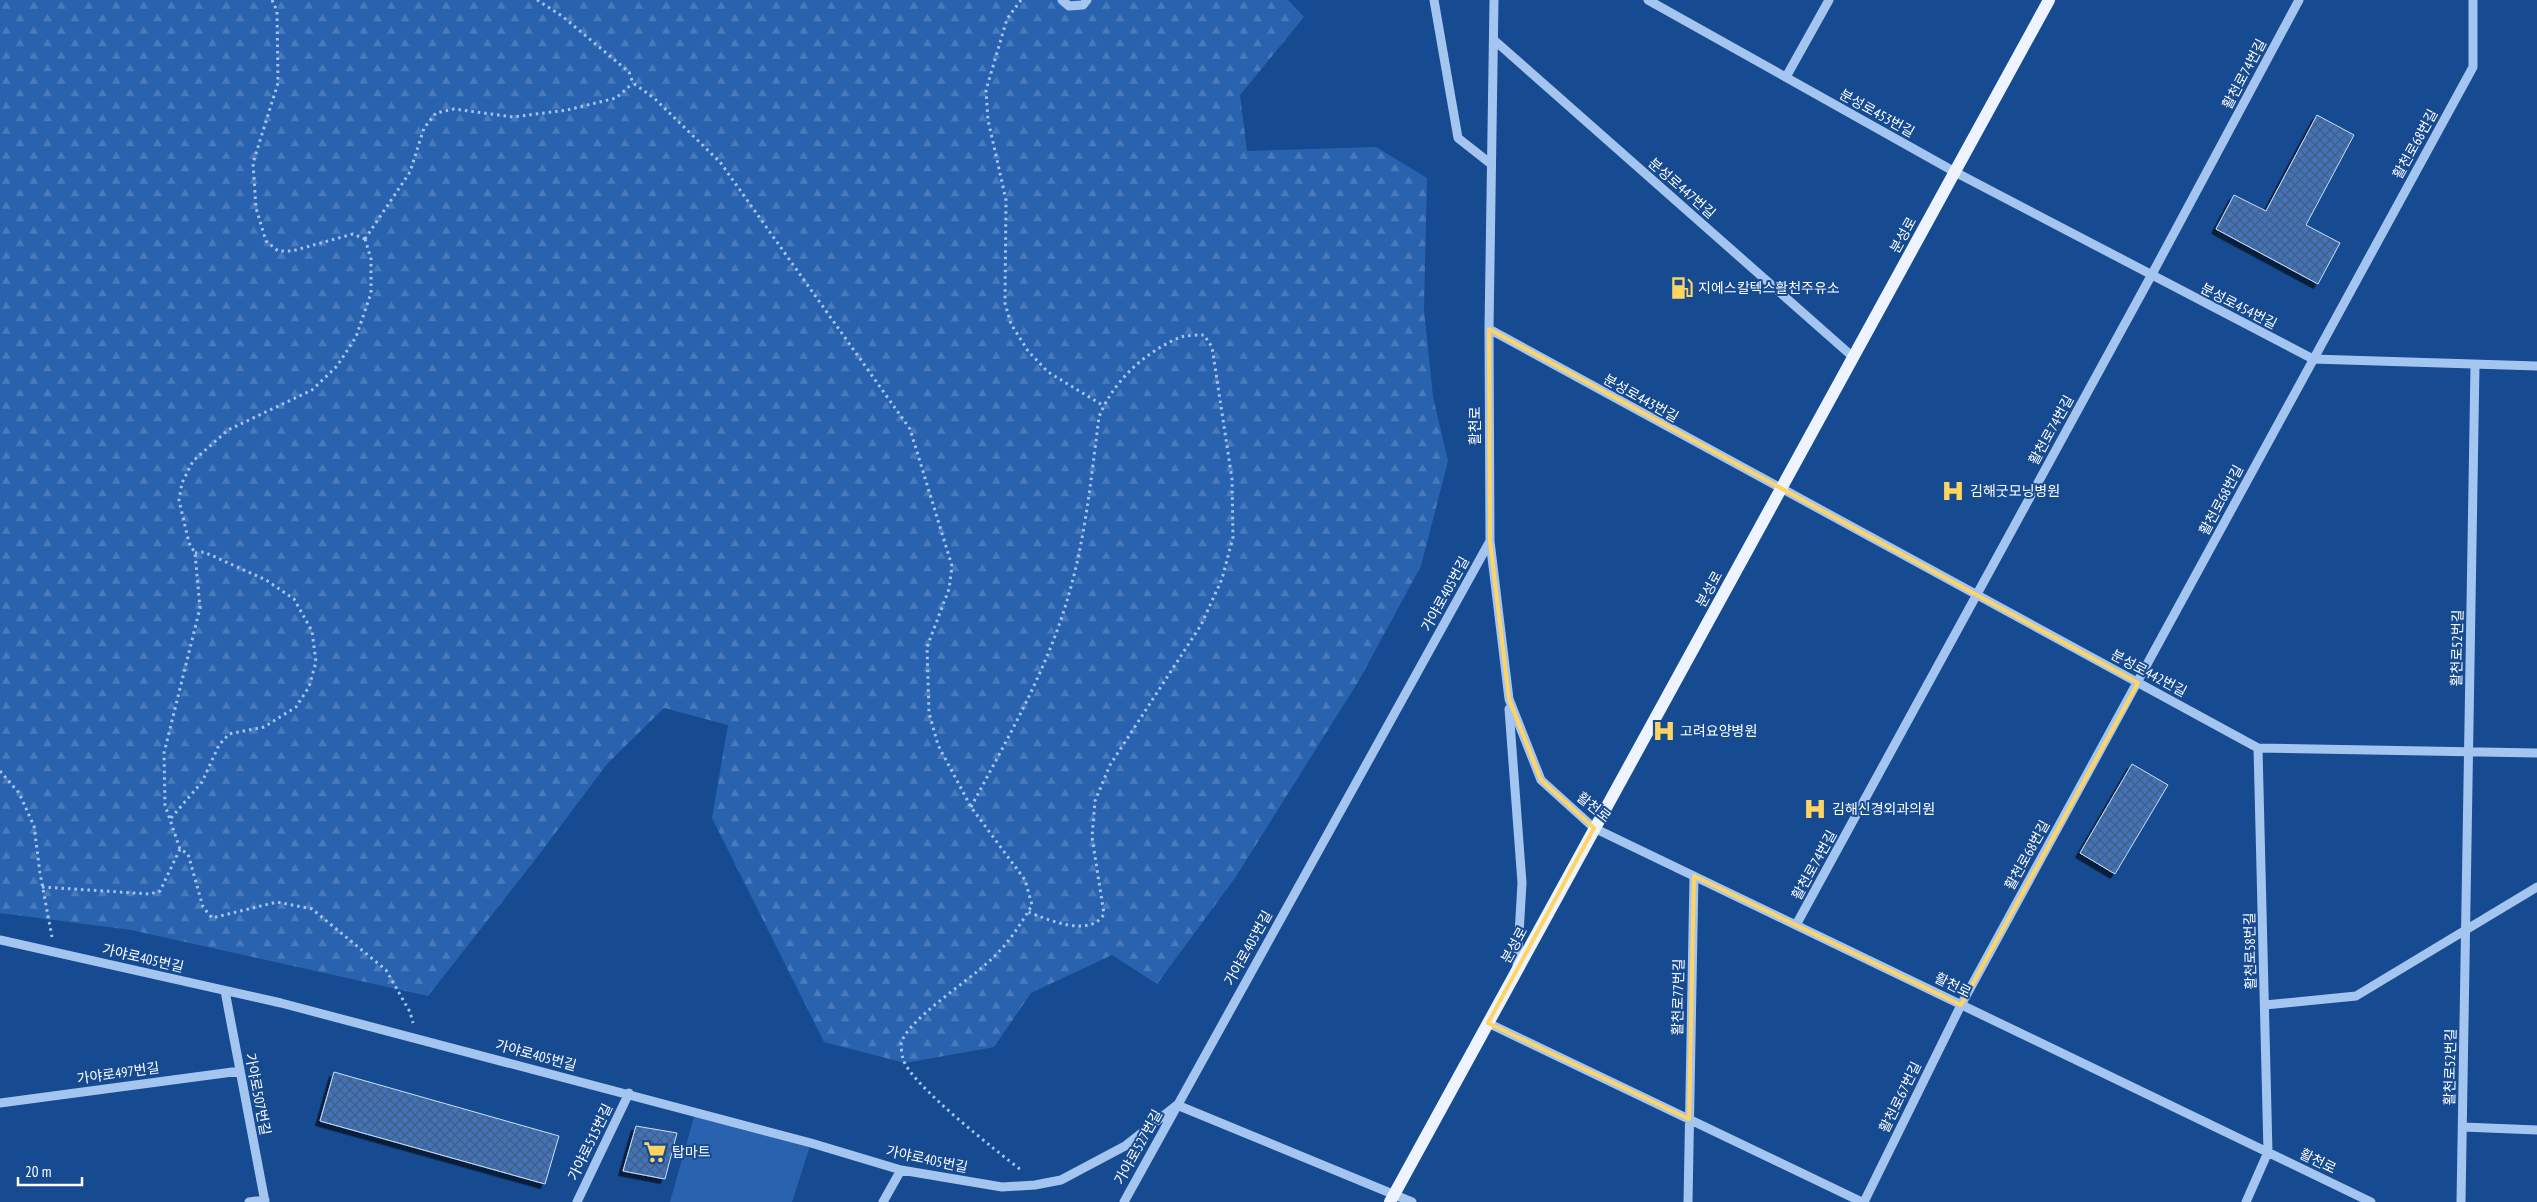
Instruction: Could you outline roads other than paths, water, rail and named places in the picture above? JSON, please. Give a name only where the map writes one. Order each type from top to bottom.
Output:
[{"type":"main road","name":"분성로","points":[[1392,1198],[2050,0]]},
{"type":"street","points":[[1062,0],[1069,6],[1083,5],[1087,0]]},
{"type":"street","points":[[1434,0],[1458,138],[1491,164]]},
{"type":"street","name":"활천로","points":[[1494,0],[1488,329],[1490,541],[1509,699],[1541,780],[1594,828],[2372,1202]]},
{"type":"street","points":[[1786,78],[1829,0]]},
{"type":"street","name":"활천로74번길","points":[[1796,925],[2152,276],[2299,0]]},
{"type":"street","name":"활천로68번길","points":[[1961,1004],[2473,67],[2473,0]]},
{"type":"street","name":"분성로453번길","points":[[1653,1],[1955,172]]},
{"type":"street","name":"분성로447번길","points":[[1494,40],[1853,357]]},
{"type":"street","name":"분성로454번길","points":[[1955,172],[2313,359],[2537,366]]},
{"type":"street","name":"분성로443번길","points":[[1488,329],[1780,490]]},
{"type":"street","name":"활천로52번길","points":[[2461,1202],[2475,365]]},
{"type":"street","name":"분성로442번길","points":[[1780,490],[2258,748],[2537,753]]},
{"type":"street","name":"가야로405번길","points":[[0,940],[281,1003],[812,1142],[901,1170],[1002,1188],[1061,1180],[1125,1146],[1177,1105],[1490,541]]},
{"type":"street","points":[[1509,699],[1522,883],[1516,970]]},
{"type":"street","name":"활천로58번길","points":[[2258,748],[2268,1152]]},
{"type":"street","name":"활천로77번길","points":[[1688,1202],[1694,876]]},
{"type":"street","points":[[2265,1005],[2356,996],[2466,932],[2537,887]]},
{"type":"street","name":"가야로507번길","points":[[225,991],[265,1201]]},
{"type":"street","name":"활천로67번길","points":[[1690,1119],[1863,1202],[1961,1004]]},
{"type":"street","points":[[1488,1023],[1690,1119]]},
{"type":"street","name":"가야로497번길","points":[[0,1103],[240,1071]]},
{"type":"street","name":"가야로515번길","points":[[577,1202],[629,1093]]},
{"type":"street","points":[[1177,1105],[1392,1198],[1412,1202]]},
{"type":"street","name":"가야로527번길","points":[[1124,1202],[1177,1105]]},
{"type":"street","points":[[2463,1127],[2537,1130]]},
{"type":"street","points":[[2246,1202],[2268,1152]]},
{"type":"street","points":[[883,1202],[901,1170]]},
{"type":"street","points":[[249,1202],[265,1201]]},
{"type":"place","name":"지에스칼텍스활천주유소","points":[[1682,288]]},
{"type":"place","name":"김해굿모닝병원","points":[[1953,491]]},
{"type":"place","name":"고려요양병원","points":[[1664,731]]},
{"type":"place","name":"김해신경외과의원","points":[[1815,809]]},
{"type":"place","name":"탑마트","points":[[655,1152]]}]
